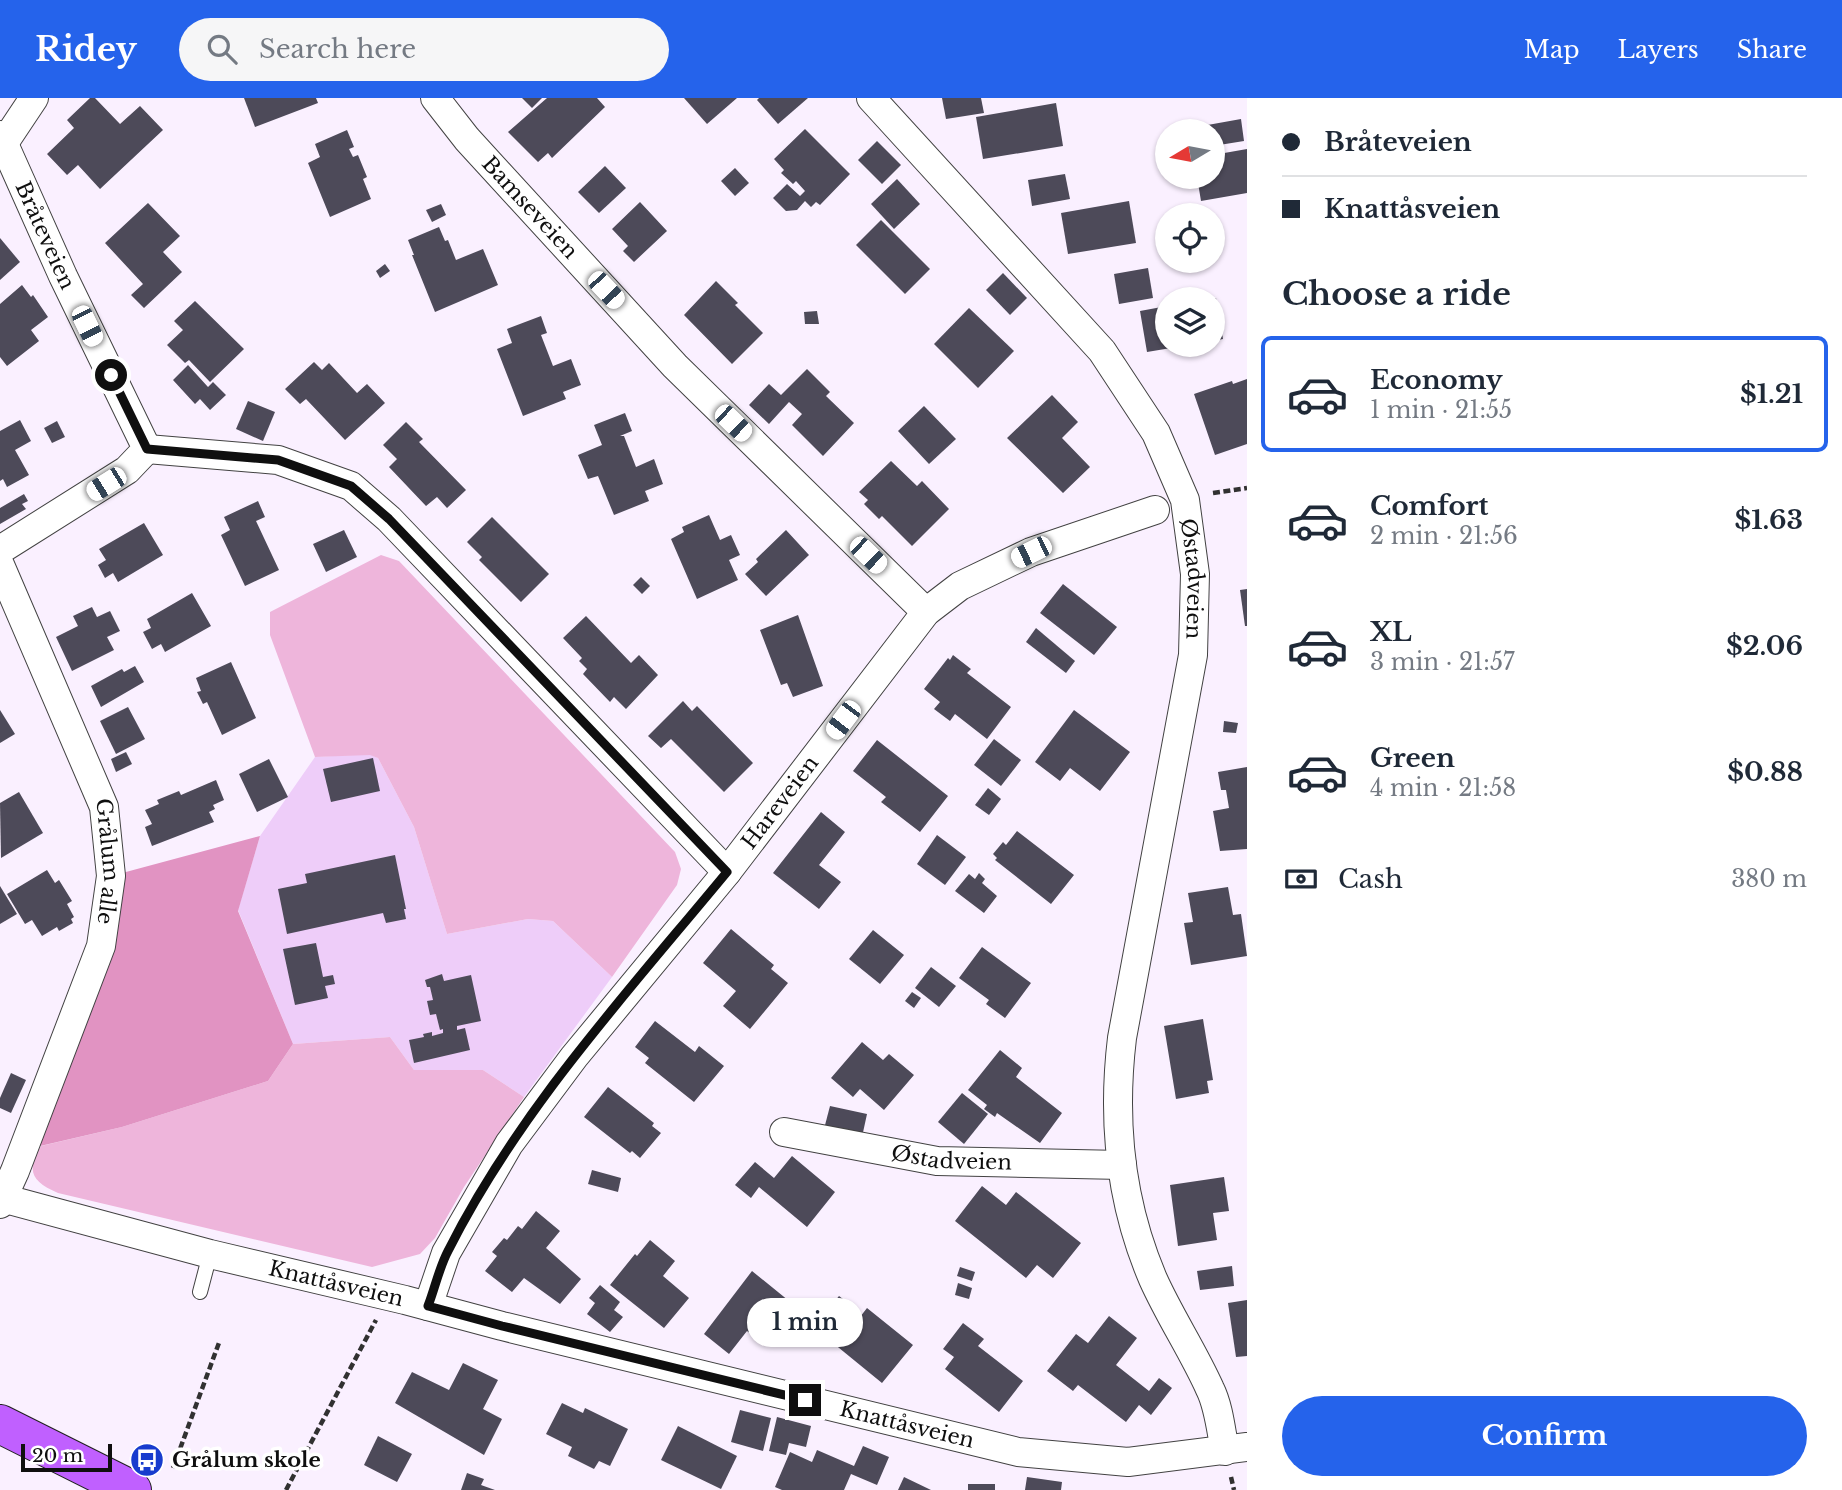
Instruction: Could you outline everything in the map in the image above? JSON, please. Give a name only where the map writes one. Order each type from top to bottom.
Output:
[{"type":"main road","points":[[0,1424],[132,1490]]},
{"type":"street","points":[[2,139],[34,98]]},
{"type":"street","name":"Bamseveien","points":[[435,98],[467,139],[675,366],[926,611]]},
{"type":"street","name":"Østadveien","points":[[871,98],[1102,351],[1156,433],[1185,500],[1195,574],[1193,655],[1122,1038],[1116,1084],[1122,1165],[1134,1227],[1153,1279],[1212,1391],[1236,1449]]},
{"type":"street","name":"Bråteveien","points":[[2,139],[63,276],[147,449]]},
{"type":"street","points":[[0,550],[127,470],[147,449],[278,460],[351,486],[389,519],[727,872]]},
{"type":"street","name":"Hareveien","points":[[428,1306],[446,1253],[509,1144],[574,1057],[727,872],[926,611],[960,586],[1031,552],[1154,510]]},
{"type":"street","name":"Grålum alle","points":[[0,565],[104,807],[111,876],[101,946],[8,1162],[1,1201]]},
{"type":"street","name":"Østadveien","points":[[785,1132],[937,1161],[1122,1165]]},
{"type":"street","name":"Knattåsveien","points":[[1,1201],[1018,1452],[1128,1462],[1236,1449]]},
{"type":"lane","points":[[201,1292],[210,1254]]},
{"type":"path","points":[[286,1490],[388,1296]]},
{"type":"path","points":[[173,1468],[220,1340]]},
{"type":"shaded area","points":[[381,555],[399,561],[675,852],[681,869],[677,885],[612,977],[553,921],[528,919],[447,934],[414,827],[378,758],[370,755],[315,757],[270,635],[270,612]]},
{"type":"shaded area","points":[[370,754],[378,758],[414,827],[447,934],[528,919],[553,921],[612,977],[524,1097],[483,1070],[414,1070],[390,1037],[293,1044],[238,910],[260,836],[315,757]]},
{"type":"shaded area","points":[[260,836],[238,911],[293,1044],[268,1081],[122,1127],[23,1150],[111,876]]},
{"type":"shaded area","points":[[390,1037],[414,1070],[483,1070],[524,1097],[464,1187],[435,1238],[420,1254],[372,1267],[58,1193],[43,1185],[34,1175],[33,1163],[41,1146],[122,1127],[268,1081],[293,1044]]},
{"type":"building","points":[[90,98],[95,98],[120,124],[140,106],[163,130],[100,189],[78,165],[67,175],[47,154],[74,128],[67,120]]},
{"type":"building","points":[[244,98],[316,98],[318,103],[255,127]]},
{"type":"building","points":[[522,98],[542,98],[532,108]]},
{"type":"building","points":[[547,98],[597,98],[605,107],[552,158],[548,153],[538,162],[508,132]]},
{"type":"building","points":[[684,98],[737,98],[707,124]]},
{"type":"building","points":[[808,98],[778,124],[757,100]]},
{"type":"building","points":[[942,98],[981,98],[984,113],[946,119]]},
{"type":"building","points":[[1056,103],[1063,146],[983,159],[976,117]]},
{"type":"building","points":[[1241,119],[1244,141],[1225,144],[1225,122]]},
{"type":"building","points":[[805,129],[850,174],[820,205],[816,202],[811,207],[805,201],[797,210],[786,211],[773,198],[787,184],[800,196],[805,191],[796,181],[793,184],[781,173],[784,170],[774,159]]},
{"type":"building","points":[[347,130],[354,147],[349,149],[353,157],[358,155],[367,177],[363,179],[371,199],[330,217],[308,163],[320,157],[315,144]]},
{"type":"building","points":[[877,141],[901,165],[882,184],[858,160]]},
{"type":"building","points":[[1247,149],[1247,193],[1201,201],[1199,189],[1225,189],[1225,153]]},
{"type":"building","points":[[605,166],[626,188],[599,213],[578,192]]},
{"type":"building","points":[[735,168],[749,183],[735,196],[721,181]]},
{"type":"building","points":[[1065,174],[1070,199],[1032,206],[1028,180]]},
{"type":"building","points":[[897,179],[920,204],[894,229],[871,204]]},
{"type":"building","points":[[1129,201],[1136,243],[1068,254],[1061,213]]},
{"type":"building","points":[[640,202],[667,231],[634,262],[623,251],[628,246],[612,229]]},
{"type":"building","points":[[148,203],[180,236],[163,252],[182,272],[144,308],[131,295],[143,284],[105,243]]},
{"type":"building","points":[[441,204],[446,215],[432,222],[426,210]]},
{"type":"building","points":[[881,220],[930,269],[905,294],[856,245]]},
{"type":"building","points":[[439,227],[456,260],[483,249],[498,285],[435,312],[408,240]]},
{"type":"building","points":[[0,238],[20,262],[0,280]]},
{"type":"building","points":[[385,264],[390,271],[380,278],[376,271]]},
{"type":"building","points":[[1148,268],[1153,298],[1119,304],[1114,274]]},
{"type":"building","points":[[1003,273],[1027,298],[1010,315],[986,290]]},
{"type":"building","points":[[716,281],[763,333],[732,364],[684,315]]},
{"type":"building","points":[[22,285],[31,297],[33,295],[48,317],[31,330],[39,341],[7,366],[0,357],[0,304]]},
{"type":"building","points":[[195,301],[244,349],[210,382],[189,360],[185,363],[167,345],[183,330],[174,321]]},
{"type":"building","points":[[969,308],[1014,351],[978,388],[934,344]]},
{"type":"building","points":[[1155,308],[1155,351],[1147,352],[1140,311]]},
{"type":"building","points":[[817,311],[819,324],[805,324],[804,312]]},
{"type":"building","points":[[541,316],[547,333],[541,335],[553,366],[571,359],[581,385],[563,392],[566,399],[523,416],[497,349],[512,343],[507,329]]},
{"type":"building","points":[[314,362],[322,370],[329,363],[357,393],[367,384],[385,403],[345,440],[306,399],[300,404],[285,389]]},
{"type":"building","points":[[188,365],[208,387],[213,382],[226,395],[210,410],[200,399],[195,404],[173,380]]},
{"type":"building","points":[[807,369],[830,392],[826,396],[854,423],[823,456],[792,425],[802,414],[789,402],[769,424],[749,405],[769,384],[781,395]]},
{"type":"building","points":[[1247,379],[1247,444],[1215,455],[1194,394],[1232,381],[1233,384]]},
{"type":"building","points":[[1052,395],[1078,422],[1062,438],[1090,467],[1063,493],[1007,438]]},
{"type":"building","points":[[248,401],[275,412],[263,441],[236,429]]},
{"type":"building","points":[[924,406],[956,439],[929,464],[898,431]]},
{"type":"building","points":[[625,413],[632,431],[620,436],[624,436],[636,467],[654,459],[663,484],[645,491],[649,501],[614,515],[598,476],[588,479],[578,455],[602,445],[594,425]]},
{"type":"building","points":[[20,420],[31,441],[15,450],[29,475],[7,487],[3,479],[0,481],[0,431]]},
{"type":"building","points":[[57,421],[65,437],[52,443],[44,428]]},
{"type":"building","points":[[406,422],[423,439],[419,442],[466,490],[447,508],[437,497],[426,506],[389,467],[397,459],[383,445]]},
{"type":"building","points":[[891,461],[917,486],[922,481],[949,509],[912,546],[882,516],[879,519],[864,504],[868,500],[859,492]]},
{"type":"building","points":[[24,494],[28,501],[22,504],[26,509],[0,524],[0,508]]},
{"type":"building","points":[[258,501],[265,517],[256,521],[279,570],[245,586],[221,535],[230,530],[224,517]]},
{"type":"building","points":[[709,515],[720,540],[731,535],[740,555],[729,560],[738,580],[697,599],[671,539],[684,532],[682,527]]},
{"type":"building","points":[[492,517],[549,574],[521,602],[479,560],[482,557],[467,542]]},
{"type":"building","points":[[144,523],[163,555],[118,582],[113,573],[105,578],[98,565],[106,560],[99,549]]},
{"type":"building","points":[[344,530],[357,557],[326,572],[313,544]]},
{"type":"building","points":[[786,530],[809,555],[766,596],[745,574],[758,562],[756,559]]},
{"type":"building","points":[[641,577],[650,586],[642,594],[633,585]]},
{"type":"building","points":[[1063,584],[1117,627],[1094,655],[1040,613]]},
{"type":"building","points":[[1247,589],[1247,626],[1245,626],[1240,590]]},
{"type":"building","points":[[192,593],[211,626],[165,652],[161,644],[152,649],[143,632],[151,628],[147,619]]},
{"type":"building","points":[[92,607],[97,617],[110,611],[120,631],[107,637],[114,650],[72,671],[56,637],[78,626],[73,616]]},
{"type":"building","points":[[798,615],[823,686],[793,697],[787,683],[781,685],[760,630]]},
{"type":"building","points":[[586,616],[631,663],[639,655],[658,675],[626,709],[614,697],[610,702],[583,674],[587,669],[579,661],[582,658],[563,638]]},
{"type":"building","points":[[1036,628],[1075,661],[1066,673],[1026,642]]},
{"type":"building","points":[[953,655],[971,669],[967,673],[1011,707],[987,739],[955,714],[950,721],[934,709],[940,702],[924,689]]},
{"type":"building","points":[[231,662],[256,718],[222,735],[207,702],[203,704],[197,692],[201,691],[196,678]]},
{"type":"building","points":[[135,666],[144,682],[101,707],[91,686],[122,669],[124,672]]},
{"type":"building","points":[[683,701],[692,711],[697,706],[753,763],[724,792],[671,739],[661,748],[648,736]]},
{"type":"building","points":[[128,707],[145,739],[116,754],[100,721]]},
{"type":"building","points":[[0,710],[15,734],[0,743]]},
{"type":"building","points":[[1074,710],[1130,752],[1100,791],[1070,768],[1060,781],[1035,762]]},
{"type":"building","points":[[1224,721],[1238,723],[1236,733],[1223,732]]},
{"type":"building","points":[[994,739],[1021,760],[1001,786],[974,765]]},
{"type":"building","points":[[877,740],[948,796],[920,832],[881,802],[886,797],[853,771]]},
{"type":"building","points":[[126,752],[132,764],[116,772],[111,759]]},
{"type":"building","points":[[373,758],[380,791],[331,802],[323,769]]},
{"type":"building","points":[[269,759],[288,797],[257,812],[239,774]]},
{"type":"building","points":[[1247,767],[1247,849],[1220,851],[1213,811],[1229,808],[1226,790],[1221,790],[1218,772]]},
{"type":"building","points":[[216,780],[224,800],[213,805],[215,809],[209,812],[214,822],[152,846],[145,827],[152,824],[145,810],[159,804],[157,800],[179,791],[181,795]]},
{"type":"building","points":[[988,788],[1001,799],[989,815],[975,805]]},
{"type":"building","points":[[19,792],[43,833],[1,858],[0,803]]},
{"type":"building","points":[[821,812],[845,832],[819,865],[841,882],[819,909],[773,873]]},
{"type":"building","points":[[1017,831],[1074,875],[1051,904],[995,860],[997,858],[993,854],[1003,842],[1006,845]]},
{"type":"building","points":[[937,835],[966,857],[945,885],[917,864]]},
{"type":"building","points":[[395,855],[406,919],[386,923],[383,913],[287,934],[278,889],[307,883],[305,874]]},
{"type":"building","points":[[47,870],[55,883],[59,880],[72,901],[67,904],[74,917],[71,919],[73,923],[59,931],[57,927],[42,936],[32,920],[25,924],[7,894]]},
{"type":"building","points":[[979,873],[985,879],[982,883],[997,896],[984,913],[955,891],[969,874],[975,879]]},
{"type":"building","points":[[0,886],[17,914],[0,924]]},
{"type":"building","points":[[1228,887],[1233,915],[1241,914],[1247,956],[1191,965],[1184,923],[1193,922],[1188,893]]},
{"type":"building","points":[[731,929],[774,965],[771,969],[788,983],[750,1029],[723,1006],[736,991],[703,963]]},
{"type":"building","points":[[873,930],[904,955],[880,984],[849,959]]},
{"type":"building","points":[[316,943],[323,977],[333,975],[335,984],[325,986],[328,998],[295,1005],[283,949]]},
{"type":"building","points":[[982,947],[1031,983],[1005,1018],[986,1004],[989,1000],[959,978]]},
{"type":"building","points":[[931,967],[956,986],[939,1007],[915,988]]},
{"type":"building","points":[[442,974],[444,981],[471,975],[481,1021],[457,1026],[457,1030],[465,1028],[470,1050],[414,1063],[409,1040],[432,1032],[432,1036],[443,1033],[436,1014],[430,1015],[427,1001],[433,1000],[425,980]]},
{"type":"building","points":[[912,992],[921,998],[914,1008],[905,1001]]},
{"type":"building","points":[[1203,1019],[1213,1080],[1207,1081],[1209,1093],[1176,1099],[1164,1026]]},
{"type":"building","points":[[655,1021],[695,1052],[699,1046],[724,1066],[694,1102],[645,1063],[649,1058],[635,1047]]},
{"type":"building","points":[[862,1042],[883,1060],[889,1054],[914,1075],[884,1110],[860,1089],[853,1097],[831,1078]]},
{"type":"building","points":[[1000,1050],[1022,1068],[1016,1077],[1062,1113],[1040,1143],[997,1113],[995,1117],[984,1109],[987,1105],[968,1090]]},
{"type":"building","points":[[11,1073],[26,1080],[11,1113],[0,1108],[0,1098]]},
{"type":"building","points":[[608,1087],[654,1123],[652,1126],[661,1133],[640,1158],[584,1117]]},
{"type":"building","points":[[962,1093],[988,1114],[964,1144],[938,1122]]},
{"type":"building","points":[[830,1106],[867,1114],[862,1137],[824,1129]]},
{"type":"building","points":[[792,1156],[835,1192],[807,1227],[759,1187],[751,1198],[735,1185],[755,1162],[774,1178]]},
{"type":"building","points":[[592,1170],[621,1178],[618,1192],[588,1184]]},
{"type":"building","points":[[1224,1177],[1229,1211],[1213,1213],[1217,1240],[1178,1246],[1170,1185]]},
{"type":"building","points":[[982,1186],[1006,1205],[1016,1192],[1081,1243],[1053,1278],[1037,1265],[1026,1278],[955,1221]]},
{"type":"building","points":[[536,1211],[560,1231],[546,1248],[581,1279],[560,1304],[524,1278],[512,1292],[485,1271],[497,1256],[492,1252],[504,1238],[507,1240],[518,1226],[522,1229]]},
{"type":"building","points":[[650,1240],[675,1261],[663,1276],[689,1298],[664,1328],[610,1285]]},
{"type":"building","points":[[1232,1266],[1234,1286],[1200,1290],[1197,1271]]},
{"type":"building","points":[[960,1267],[975,1272],[972,1281],[957,1276]]},
{"type":"building","points":[[752,1271],[805,1314],[777,1347],[755,1329],[751,1334],[747,1331],[729,1354],[704,1334]]},
{"type":"building","points":[[958,1283],[972,1288],[969,1299],[955,1295]]},
{"type":"building","points":[[600,1285],[620,1302],[614,1310],[623,1317],[610,1332],[587,1314],[595,1303],[589,1298]]},
{"type":"building","points":[[839,1296],[856,1309],[838,1331],[821,1318]]},
{"type":"building","points":[[1247,1300],[1247,1356],[1236,1357],[1228,1303]]},
{"type":"building","points":[[867,1308],[913,1345],[882,1383],[833,1343],[846,1327],[850,1330]]},
{"type":"building","points":[[1109,1316],[1137,1338],[1116,1365],[1149,1391],[1159,1378],[1172,1388],[1151,1415],[1139,1405],[1126,1422],[1078,1385],[1073,1391],[1047,1371],[1076,1334],[1088,1343]]},
{"type":"building","points":[[963,1323],[984,1339],[978,1346],[1023,1381],[999,1412],[945,1369],[954,1357],[943,1349]]},
{"type":"building","points":[[463,1363],[498,1380],[483,1409],[502,1419],[484,1455],[395,1403],[412,1372],[449,1390]]},
{"type":"building","points":[[562,1403],[583,1413],[585,1408],[628,1429],[610,1466],[599,1461],[594,1469],[568,1456],[572,1447],[546,1434]]},
{"type":"building","points":[[740,1410],[771,1418],[763,1451],[731,1442]]},
{"type":"building","points":[[777,1417],[811,1426],[806,1447],[789,1443],[786,1455],[769,1451]]},
{"type":"building","points":[[678,1426],[737,1456],[721,1489],[661,1460]]},
{"type":"building","points":[[378,1436],[412,1454],[397,1482],[364,1465]]},
{"type":"building","points":[[863,1446],[889,1457],[877,1485],[851,1474],[844,1490],[782,1490],[775,1487],[790,1452],[812,1462],[817,1450],[854,1466]]},
{"type":"building","points":[[467,1473],[484,1479],[481,1485],[495,1490],[461,1490]]},
{"type":"building","points":[[904,1477],[931,1490],[898,1490]]},
{"type":"building","points":[[1027,1477],[1062,1482],[1061,1490],[1025,1490]]},
{"type":"building","points":[[968,1484],[995,1484],[995,1490],[968,1490]]},
{"type":"place","name":"Grålum skole","points":[[147,1460]]},
{"type":"route","points":[[111,375],[147,449],[278,460],[351,486],[389,519],[727,872],[574,1057],[509,1144],[446,1253],[428,1306],[805,1400]]}]
